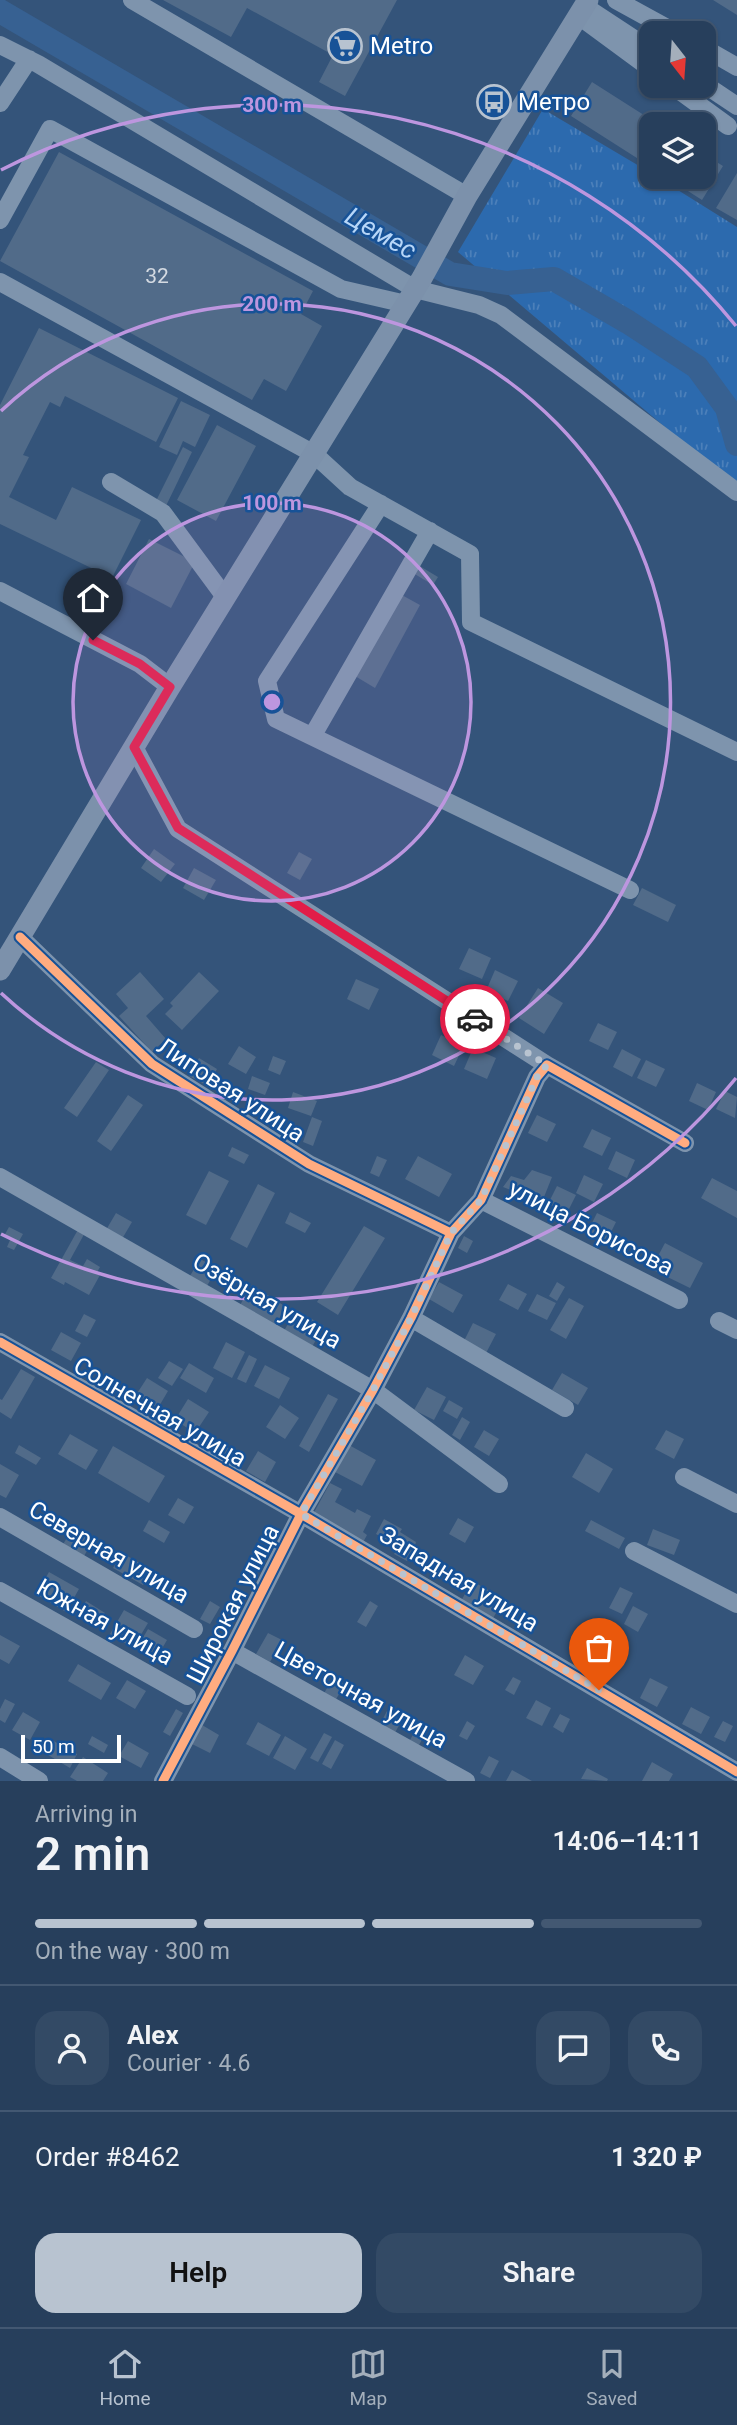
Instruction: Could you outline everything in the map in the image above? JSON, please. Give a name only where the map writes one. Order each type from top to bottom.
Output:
[{"type":"main road","points":[[0,970],[170,687],[415,290],[467,196],[584,7]]},
{"type":"street","points":[[132,0],[467,196]]},
{"type":"street","points":[[616,0],[654,21]]},
{"type":"street","points":[[584,7],[639,42]]},
{"type":"street","points":[[584,7],[639,58]]},
{"type":"street","points":[[0,45],[415,290]]},
{"type":"street","points":[[716,55],[737,66]]},
{"type":"street","points":[[0,103],[29,60]]},
{"type":"street","points":[[716,92],[737,106]]},
{"type":"street","points":[[690,98],[728,126]]},
{"type":"street","points":[[0,220],[50,129],[341,289],[415,290],[479,305],[501,315],[737,492]]},
{"type":"street","points":[[0,282],[314,454],[350,487],[470,554],[471,622],[737,752]]},
{"type":"street","points":[[111,482],[163,513],[225,597]]},
{"type":"street","points":[[381,504],[267,681],[276,719],[631,890]]},
{"type":"street","points":[[313,735],[430,531]]},
{"type":"street","points":[[0,591],[140,664],[170,687]]},
{"type":"street","points":[[134,747],[178,828],[542,1071],[685,1143]]},
{"type":"street","name":"Липовая улица","points":[[20,937],[152,1064],[309,1164],[451,1233]]},
{"type":"street","name":"Широкая улица","points":[[163,1781],[301,1514],[373,1390],[411,1318],[451,1233],[481,1200],[542,1071]]},
{"type":"street","name":"Озёрная улица","points":[[0,1177],[373,1390],[499,1485]]},
{"type":"street","name":"улица Борисова","points":[[481,1200],[679,1300]]},
{"type":"street","points":[[411,1318],[565,1408]]},
{"type":"street","points":[[719,1321],[737,1330]]},
{"type":"street","name":"Солнечная улица","points":[[0,1342],[301,1514]]},
{"type":"street","points":[[684,1477],[737,1504]]},
{"type":"street","name":"Западная улица","points":[[301,1514],[737,1772]]},
{"type":"street","name":"Северная улица","points":[[0,1517],[194,1629]]},
{"type":"street","points":[[635,1551],[737,1604]]},
{"type":"street","name":"Южная улица","points":[[0,1591],[187,1696]]},
{"type":"street","name":"Цветочная улица","points":[[232,1651],[466,1781]]},
{"type":"street","points":[[0,1757],[39,1781]]},
{"type":"green space","points":[[543,109],[639,166],[639,189],[676,189],[737,227],[737,488],[458,252]]},
{"type":"building","name":"Metro","points":[[163,0],[397,0],[345,96],[319,82],[333,55],[247,8],[231,37]]},
{"type":"building","points":[[713,0],[737,0],[737,15]]},
{"type":"building","points":[[592,82],[639,112],[639,159],[571,116]]},
{"type":"building","points":[[59,152],[313,291],[301,314],[322,326],[286,391],[264,379],[252,400],[0,261]]},
{"type":"building","points":[[716,162],[723,166],[716,177]]},
{"type":"building","points":[[737,173],[737,220],[716,208]]},
{"type":"building","points":[[685,189],[709,189],[702,200]]},
{"type":"building","points":[[39,328],[178,398],[156,442],[65,396],[60,407],[50,402],[23,455],[29,457],[9,497],[56,520],[72,487],[141,520],[112,578],[0,524],[0,405]]},
{"type":"building","points":[[181,401],[210,415],[195,447],[183,441],[177,455],[159,447]]},
{"type":"building","points":[[217,425],[256,446],[216,521],[177,500]]},
{"type":"building","points":[[183,447],[192,452],[165,508],[155,503]]},
{"type":"building","points":[[149,539],[195,562],[171,608],[126,584]]},
{"type":"building","points":[[418,565],[438,577],[433,585],[413,573]]},
{"type":"building","points":[[400,594],[420,605],[375,688],[355,676]]},
{"type":"building","points":[[154,849],[175,864],[161,882],[141,868]]},
{"type":"building","points":[[299,852],[312,859],[300,880],[287,873]]},
{"type":"building","points":[[194,868],[216,880],[204,900],[183,888]]},
{"type":"building","points":[[642,888],[676,905],[668,922],[633,905]]},
{"type":"building","points":[[469,948],[491,958],[482,979],[459,969]]},
{"type":"building","points":[[495,970],[518,981],[508,1001],[486,991]]},
{"type":"building","points":[[140,972],[164,999],[146,1016],[166,1039],[152,1052],[119,1016],[128,1008],[116,994]]},
{"type":"building","points":[[199,972],[219,991],[182,1030],[165,1014],[173,1006],[170,1003]]},
{"type":"building","points":[[356,979],[379,989],[369,1010],[347,999]]},
{"type":"building","points":[[538,988],[563,1003],[544,1034],[519,1018]]},
{"type":"building","points":[[598,1023],[617,1032],[608,1050],[589,1041]]},
{"type":"building","points":[[441,1035],[464,1045],[454,1066],[432,1055]]},
{"type":"building","points":[[239,1046],[256,1057],[246,1074],[228,1064]]},
{"type":"building","points":[[473,1048],[496,1058],[487,1079],[464,1069]]},
{"type":"building","points":[[622,1049],[641,1059],[632,1077],[613,1067]]},
{"type":"building","points":[[273,1056],[286,1061],[280,1075],[268,1070]]},
{"type":"building","points":[[199,1058],[217,1069],[208,1086],[189,1076]]},
{"type":"building","points":[[646,1060],[665,1069],[656,1087],[637,1078]]},
{"type":"building","points":[[96,1062],[109,1070],[77,1117],[64,1108]]},
{"type":"building","points":[[252,1076],[270,1083],[265,1095],[248,1089]]},
{"type":"building","points":[[697,1083],[716,1092],[708,1110],[689,1101]]},
{"type":"building","points":[[725,1091],[737,1097],[735,1118],[716,1109]]},
{"type":"building","points":[[293,1092],[317,1101],[311,1116],[288,1108]]},
{"type":"building","points":[[128,1095],[143,1105],[111,1151],[97,1141]]},
{"type":"building","points":[[537,1115],[556,1124],[547,1142],[528,1133]]},
{"type":"building","points":[[312,1117],[322,1121],[313,1146],[303,1142]]},
{"type":"building","points":[[592,1129],[611,1138],[602,1156],[583,1147]]},
{"type":"building","points":[[232,1147],[249,1155],[244,1164],[228,1156]]},
{"type":"building","points":[[616,1151],[635,1160],[627,1178],[608,1169]]},
{"type":"building","points":[[377,1156],[387,1160],[379,1177],[370,1173]]},
{"type":"building","points":[[418,1156],[452,1174],[439,1197],[405,1179]]},
{"type":"building","points":[[532,1170],[552,1177],[542,1202],[503,1187],[511,1176],[524,1180]]},
{"type":"building","points":[[209,1171],[229,1181],[206,1225],[186,1215]]},
{"type":"building","points":[[584,1175],[603,1184],[594,1202],[576,1193]]},
{"type":"building","points":[[712,1178],[737,1191],[737,1218],[701,1198]]},
{"type":"building","points":[[258,1184],[275,1193],[247,1248],[230,1239]]},
{"type":"building","points":[[557,1186],[576,1195],[567,1213],[548,1204]]},
{"type":"building","points":[[290,1212],[311,1223],[305,1233],[285,1223]]},
{"type":"building","points":[[116,1213],[132,1222],[122,1239],[106,1230]]},
{"type":"building","points":[[597,1213],[616,1222],[607,1240],[588,1231]]},
{"type":"building","points":[[80,1226],[87,1229],[70,1260],[83,1266],[87,1259],[100,1267],[96,1274],[100,1275],[89,1295],[51,1278]]},
{"type":"building","points":[[364,1226],[385,1238],[338,1315],[317,1302]]},
{"type":"building","points":[[9,1227],[23,1234],[14,1250],[7,1247],[10,1240],[4,1236]]},
{"type":"building","points":[[464,1236],[473,1241],[467,1253],[458,1248]]},
{"type":"building","points":[[665,1243],[703,1263],[690,1288],[651,1269]]},
{"type":"building","points":[[200,1259],[217,1268],[207,1286],[190,1276]]},
{"type":"building","points":[[439,1282],[463,1295],[453,1313],[429,1299]]},
{"type":"building","points":[[557,1282],[565,1287],[557,1301],[549,1296]]},
{"type":"building","points":[[508,1284],[527,1294],[518,1310],[499,1300]]},
{"type":"building","points":[[252,1285],[286,1307],[274,1327],[240,1305]]},
{"type":"building","points":[[537,1294],[556,1303],[547,1320],[528,1311]]},
{"type":"building","points":[[569,1298],[584,1306],[566,1339],[550,1330]]},
{"type":"building","points":[[296,1310],[324,1326],[309,1352],[281,1336]]},
{"type":"building","points":[[84,1314],[96,1320],[87,1337],[75,1331]]},
{"type":"building","points":[[473,1323],[496,1334],[485,1355],[463,1343]]},
{"type":"building","points":[[61,1332],[81,1343],[71,1361],[51,1350]]},
{"type":"building","points":[[226,1342],[245,1352],[232,1378],[213,1368]]},
{"type":"building","points":[[249,1355],[257,1359],[246,1383],[237,1379]]},
{"type":"building","points":[[169,1361],[183,1369],[172,1386],[158,1378]]},
{"type":"building","points":[[189,1363],[214,1378],[206,1393],[180,1378]]},
{"type":"building","points":[[265,1365],[290,1378],[279,1399],[254,1386]]},
{"type":"building","points":[[21,1369],[35,1377],[11,1419],[0,1412],[0,1399],[2,1400]]},
{"type":"building","points":[[562,1373],[588,1388],[578,1405],[552,1390]]},
{"type":"building","points":[[147,1378],[168,1391],[158,1408],[136,1395]]},
{"type":"building","points":[[427,1387],[446,1397],[434,1420],[414,1410]]},
{"type":"building","points":[[328,1394],[338,1399],[309,1452],[299,1446]]},
{"type":"building","points":[[188,1399],[209,1412],[195,1433],[175,1420]]},
{"type":"building","points":[[449,1400],[463,1408],[457,1419],[443,1411]]},
{"type":"building","points":[[280,1405],[299,1418],[285,1439],[266,1427]]},
{"type":"building","points":[[462,1417],[470,1422],[460,1440],[452,1435]]},
{"type":"building","points":[[484,1430],[499,1439],[489,1456],[474,1447]]},
{"type":"building","points":[[666,1430],[684,1439],[674,1459],[655,1449]]},
{"type":"building","points":[[70,1434],[98,1450],[86,1470],[58,1454]]},
{"type":"building","points":[[218,1442],[237,1453],[227,1469],[209,1458]]},
{"type":"building","points":[[19,1445],[41,1458],[36,1465],[15,1453]]},
{"type":"building","points":[[349,1445],[376,1460],[362,1486],[335,1472]]},
{"type":"building","points":[[113,1446],[165,1476],[149,1503],[98,1473]]},
{"type":"building","points":[[258,1451],[276,1462],[265,1482],[246,1471]]},
{"type":"building","points":[[586,1453],[613,1469],[599,1493],[572,1477]]},
{"type":"building","points":[[0,1464],[19,1475],[6,1498],[0,1495]]},
{"type":"building","points":[[330,1483],[342,1489],[335,1502],[355,1513],[357,1509],[371,1516],[363,1532],[367,1535],[361,1546],[311,1518]]},
{"type":"building","points":[[178,1498],[194,1507],[184,1524],[168,1515]]},
{"type":"building","points":[[458,1518],[474,1527],[465,1543],[449,1534]]},
{"type":"building","points":[[384,1519],[402,1529],[400,1532],[416,1542],[415,1545],[420,1548],[415,1555],[412,1553],[407,1561],[394,1554],[401,1542],[396,1539],[394,1544],[376,1534]]},
{"type":"building","points":[[149,1520],[170,1532],[164,1543],[143,1531]]},
{"type":"building","points":[[591,1520],[625,1538],[619,1549],[585,1531]]},
{"type":"building","points":[[66,1522],[94,1538],[83,1558],[62,1546],[68,1536],[60,1531]]},
{"type":"building","points":[[653,1529],[680,1540],[674,1555],[647,1545]]},
{"type":"building","points":[[122,1553],[152,1570],[143,1585],[113,1568]]},
{"type":"building","points":[[49,1572],[79,1589],[66,1612],[36,1594]]},
{"type":"building","points":[[472,1581],[504,1599],[492,1620],[460,1603]]},
{"type":"building","points":[[620,1587],[633,1593],[622,1614],[609,1608]]},
{"type":"building","points":[[86,1601],[105,1613],[97,1626],[78,1615]]},
{"type":"building","points":[[210,1601],[220,1607],[210,1624],[200,1619]]},
{"type":"building","points":[[370,1601],[378,1606],[366,1627],[357,1622]]},
{"type":"building","points":[[633,1606],[648,1614],[638,1632],[624,1624]]},
{"type":"building","points":[[124,1610],[148,1623],[133,1648],[110,1634]]},
{"type":"building","points":[[148,1629],[167,1640],[156,1659],[137,1648]]},
{"type":"building","points":[[268,1633],[282,1640],[270,1662],[256,1654]]},
{"type":"building","points":[[0,1635],[20,1646],[9,1664],[0,1659]]},
{"type":"building","points":[[465,1655],[484,1666],[473,1685],[454,1675]]},
{"type":"building","points":[[78,1664],[111,1683],[101,1700],[68,1681]]},
{"type":"building","points":[[513,1677],[521,1681],[514,1695],[505,1690]]},
{"type":"building","points":[[333,1678],[345,1684],[335,1701],[323,1695]]},
{"type":"building","points":[[650,1678],[668,1687],[657,1707],[640,1698]]},
{"type":"building","points":[[127,1680],[146,1691],[135,1709],[116,1698]]},
{"type":"building","points":[[5,1699],[15,1704],[5,1723],[0,1720],[0,1709]]},
{"type":"building","points":[[536,1700],[551,1708],[542,1726],[526,1718]]},
{"type":"building","points":[[691,1707],[710,1717],[701,1734],[682,1724]]},
{"type":"building","points":[[176,1709],[183,1713],[170,1736],[163,1732]]},
{"type":"building","points":[[387,1711],[402,1720],[392,1738],[377,1730]]},
{"type":"building","points":[[23,1712],[40,1722],[30,1740],[12,1730]]},
{"type":"building","points":[[560,1714],[570,1719],[563,1733],[553,1727]]},
{"type":"building","points":[[467,1721],[475,1726],[467,1740],[459,1736]]},
{"type":"building","points":[[723,1721],[733,1726],[725,1742],[714,1737]]},
{"type":"building","points":[[258,1722],[281,1735],[269,1756],[246,1744]]},
{"type":"building","points":[[419,1723],[428,1728],[418,1747],[409,1742]]},
{"type":"building","points":[[202,1725],[219,1735],[210,1753],[192,1744]]},
{"type":"building","points":[[324,1733],[332,1737],[318,1762],[310,1758]]},
{"type":"building","points":[[92,1736],[108,1745],[104,1753],[88,1744]]},
{"type":"building","points":[[285,1736],[307,1749],[295,1770],[273,1758]]},
{"type":"building","points":[[50,1739],[77,1754],[70,1768],[43,1752]]},
{"type":"building","points":[[335,1740],[344,1745],[331,1769],[322,1764]]},
{"type":"building","points":[[128,1741],[149,1753],[141,1768],[119,1756]]},
{"type":"building","points":[[489,1756],[499,1761],[490,1778],[480,1773]]},
{"type":"building","points":[[83,1757],[108,1773],[103,1781],[77,1781],[70,1777]]},
{"type":"building","points":[[652,1762],[673,1774],[669,1781],[642,1781]]},
{"type":"building","points":[[587,1768],[608,1779],[607,1781],[581,1779]]},
{"type":"building","points":[[512,1770],[532,1781],[506,1781]]},
{"type":"waterway","name":"Цемес","points":[[0,11],[450,274],[507,283],[554,279],[628,322],[697,367],[727,408],[737,444]]},
{"type":"cycle path","points":[[20,937],[152,1064],[309,1164],[451,1233]]},
{"type":"cycle path","points":[[163,1781],[301,1514],[373,1390],[411,1318],[451,1233],[481,1200],[537,1077],[547,1065],[685,1143]]},
{"type":"cycle path","points":[[0,1342],[301,1514],[737,1772]]},
{"type":"way so far","points":[[475,1019],[547,1065],[537,1077],[481,1200],[451,1233],[373,1390],[301,1514],[599,1690]]},
{"type":"place","name":"Metro","points":[[345,46]]},
{"type":"place","name":"Метро","points":[[494,102]]},
{"type":"route","points":[[93,640],[140,664],[170,687],[134,747],[178,828],[475,1019]]}]
